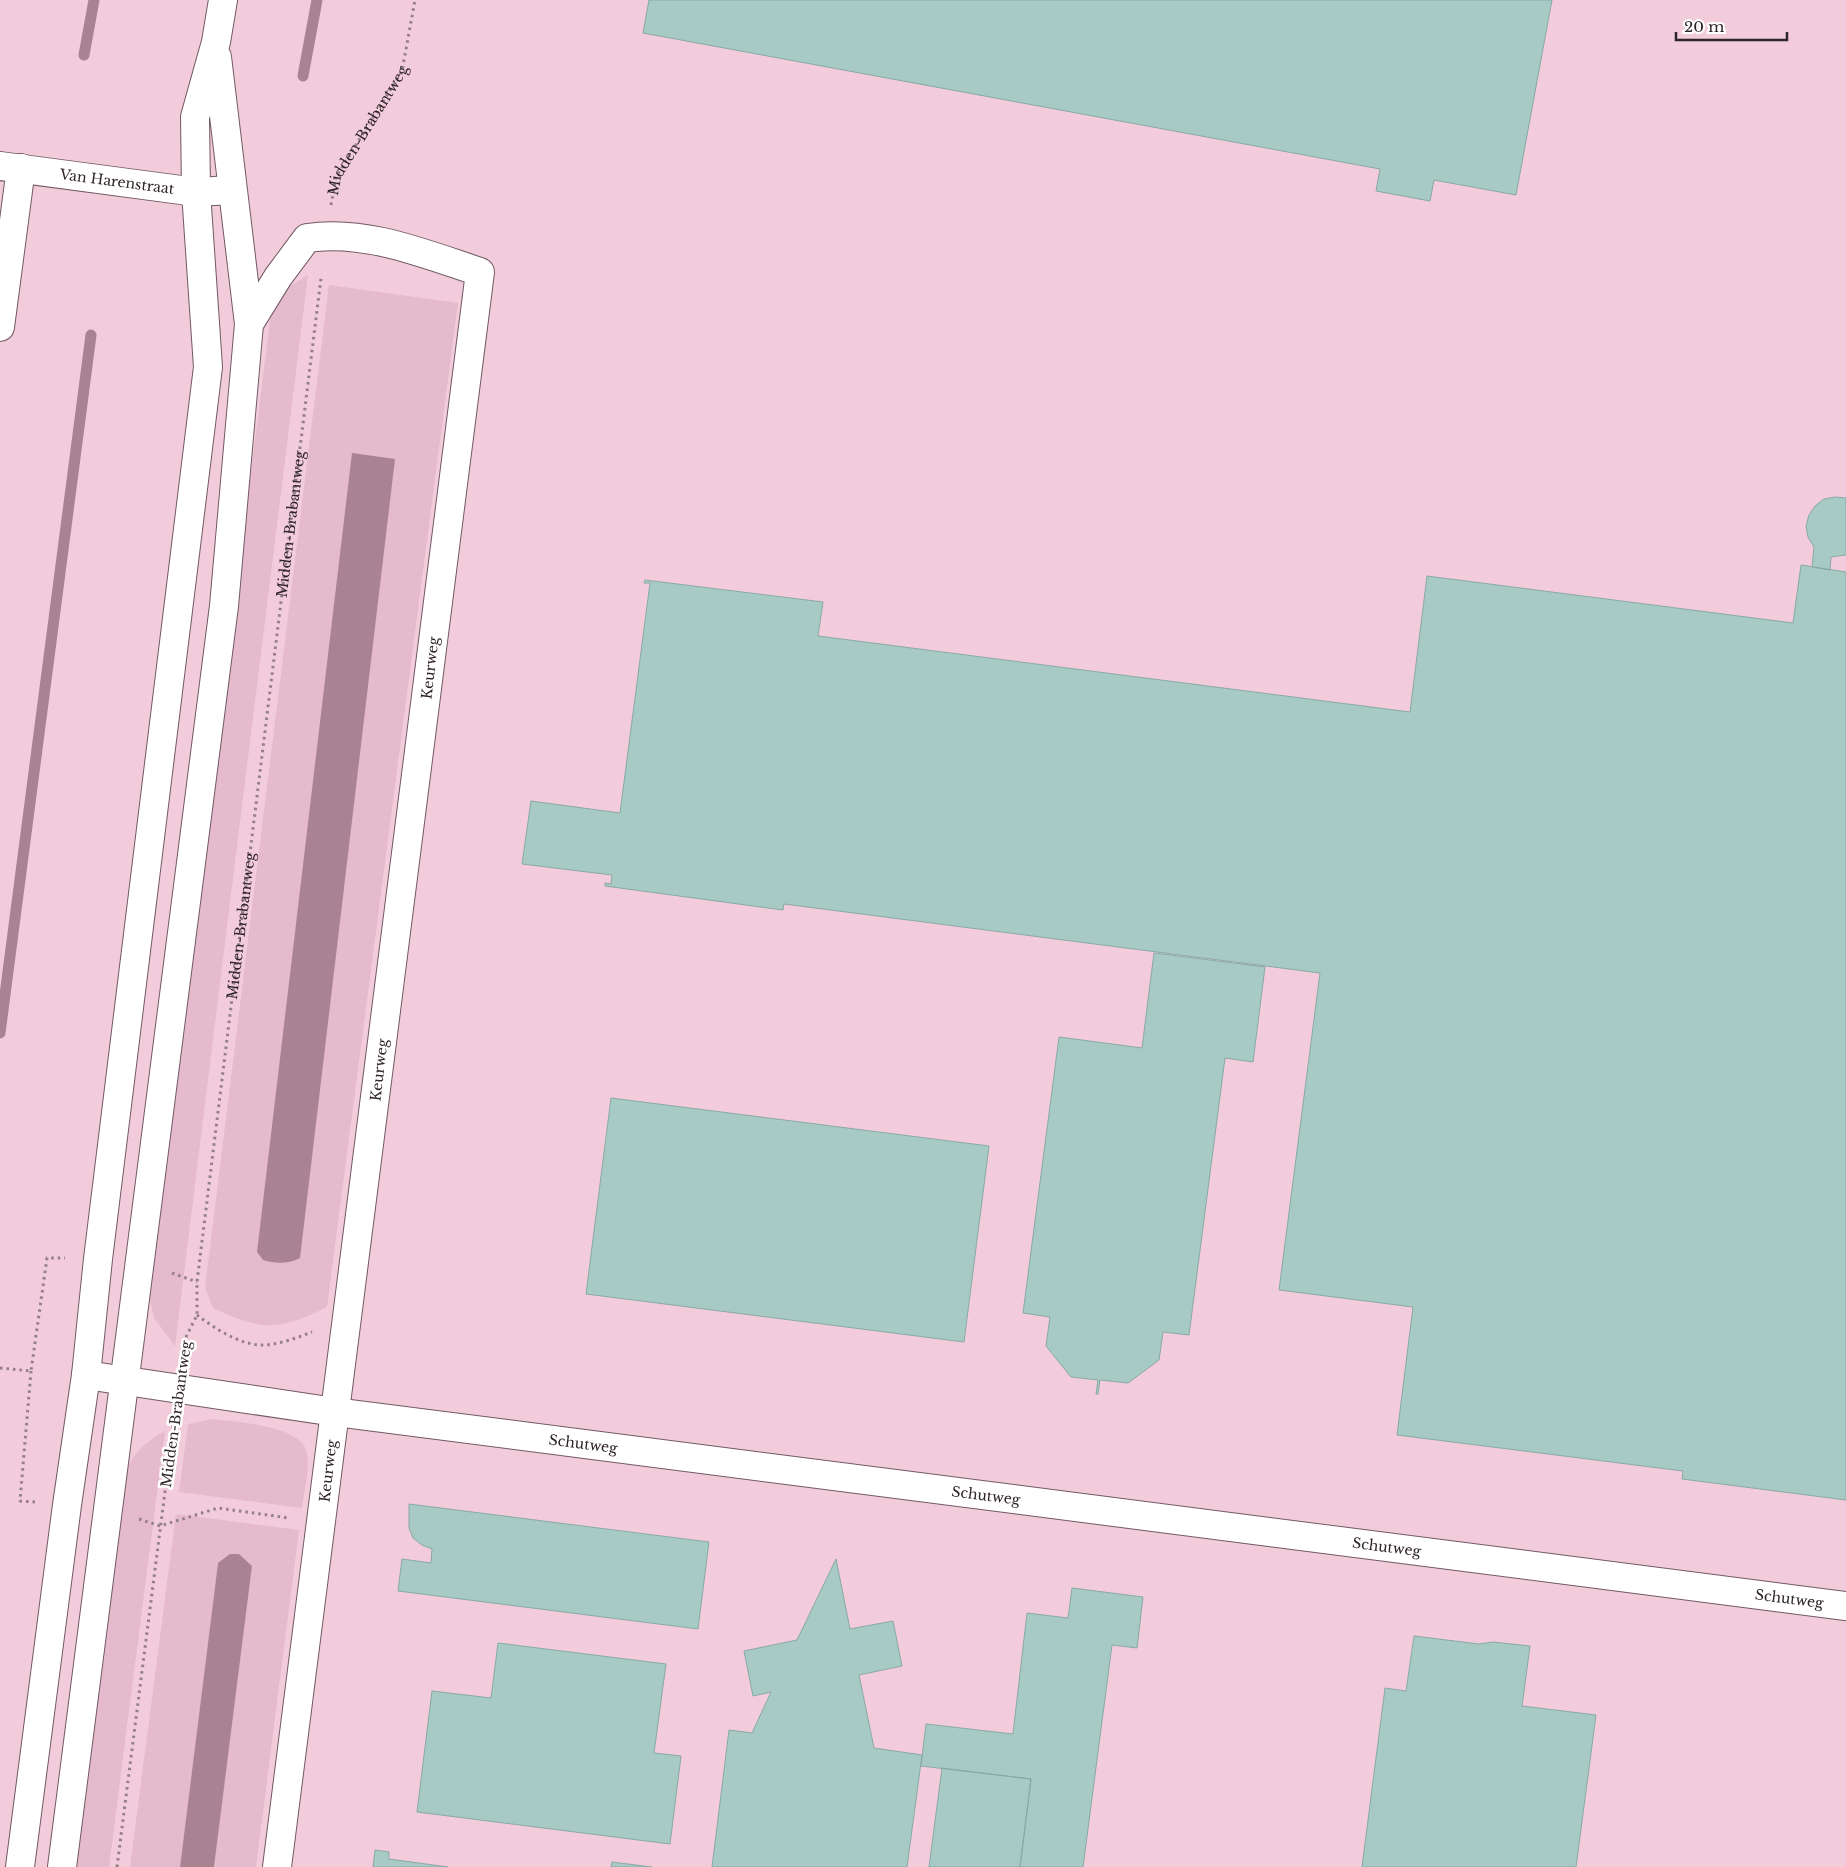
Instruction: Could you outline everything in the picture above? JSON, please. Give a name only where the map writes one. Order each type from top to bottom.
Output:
[{"type":"street","points":[[20,1867],[86,1375],[98,1259],[208,367],[196,192],[195,117],[216,42],[223,0]]},
{"type":"street","points":[[62,1867],[224,606],[249,324],[216,42]]},
{"type":"street","points":[[0,327],[10,167]]},
{"type":"street","name":"Van Harenstraat","points":[[10,167],[196,192],[232,190]]},
{"type":"street","points":[[249,324],[278,277],[307,238],[326,235]]},
{"type":"street","name":"Keurweg","points":[[277,1867],[480,272],[401,246],[326,235]]},
{"type":"street","name":"Schutweg","points":[[86,1375],[335,1412],[1846,1606]]},
{"type":"path","name":"Midden-Brabantweg","points":[[117,1867],[184,1341],[197,1314],[197,1282],[326,235],[336,176],[402,71],[415,0]]},
{"type":"path","points":[[197,1314],[219,1332],[259,1345],[289,1340],[348,1320]]},
{"type":"path","points":[[160,1526],[218,1508],[322,1523]]},
{"type":"shaded area","points":[[0,0],[1846,0],[1846,1867],[0,1867]]},
{"type":"shaded area","points":[[308,275],[175,1346],[154,1318],[148,1290],[273,297]]},
{"type":"shaded area","points":[[329,285],[458,303],[327,1307],[296,1321],[270,1325],[244,1321],[213,1308],[205,1288]]},
{"type":"shaded area","points":[[352,453],[395,459],[300,1258],[277,1263],[263,1260],[257,1252]]},
{"type":"shaded area","points":[[213,1419],[251,1424],[281,1431],[294,1436],[303,1444],[307,1453],[308,1467],[302,1508],[179,1492],[188,1424]]},
{"type":"shaded area","points":[[165,1431],[109,1867],[72,1867],[120,1488],[127,1469],[136,1454],[148,1442]]},
{"type":"shaded area","points":[[176,1514],[299,1530],[256,1867],[214,1867],[252,1566],[239,1554],[218,1563],[180,1867],[130,1867]]},
{"type":"shaded area","points":[[230,1554],[239,1554],[252,1566],[214,1867],[180,1867],[218,1563]]},
{"type":"building","points":[[649,0],[1552,0],[1516,195],[1434,180],[1430,201],[1376,191],[1380,169],[643,33]]},
{"type":"building","points":[[1846,498],[1846,555],[1831,557],[1830,570],[1812,567],[1814,547],[1808,537],[1806,526],[1809,515],[1815,506],[1824,499]]},
{"type":"building","points":[[1801,565],[1846,572],[1846,1500],[1682,1479],[1683,1471],[1397,1435],[1413,1307],[1279,1290],[1320,973],[784,904],[783,910],[605,886],[605,883],[611,884],[612,875],[522,864],[531,801],[620,813],[650,583],[644,583],[645,580],[823,602],[818,636],[1410,712],[1427,576],[1793,623]]},
{"type":"building","points":[[1154,953],[1265,967],[1253,1062],[1225,1058],[1189,1335],[1163,1332],[1159,1360],[1128,1383],[1100,1380],[1098,1394],[1096,1394],[1098,1380],[1071,1377],[1046,1346],[1050,1317],[1023,1313],[1059,1037],[1142,1048]]},
{"type":"building","points":[[611,1098],[989,1146],[964,1342],[586,1294]]},
{"type":"building","points":[[409,1504],[709,1542],[698,1629],[398,1591],[402,1559],[431,1563],[432,1549],[422,1545],[413,1538],[409,1528]]},
{"type":"building","points":[[836,1559],[850,1629],[893,1621],[902,1666],[859,1675],[874,1748],[922,1755],[907,1867],[712,1867],[729,1730],[752,1733],[771,1692],[753,1696],[744,1651],[797,1640]]},
{"type":"building","points":[[1072,1588],[1143,1597],[1137,1648],[1112,1645],[1083,1867],[1020,1867],[1031,1779],[921,1766],[926,1724],[1013,1734],[1027,1613],[1068,1618]]},
{"type":"building","points":[[1414,1636],[1479,1644],[1493,1642],[1530,1646],[1522,1706],[1596,1715],[1576,1867],[1362,1867],[1385,1688],[1406,1691]]},
{"type":"building","points":[[498,1643],[666,1664],[654,1753],[681,1756],[670,1844],[417,1812],[432,1691],[491,1698]]},
{"type":"building","points":[[942,1768],[1031,1779],[1020,1867],[929,1867]]},
{"type":"building","points":[[375,1850],[389,1852],[389,1859],[448,1867],[373,1867]]},
{"type":"building","points":[[612,1862],[652,1867],[611,1867]]},
{"type":"waterway","points":[[84,55],[94,0]]},
{"type":"waterway","points":[[303,76],[317,0]]},
{"type":"waterway","points":[[0,1033],[91,335]]}]
